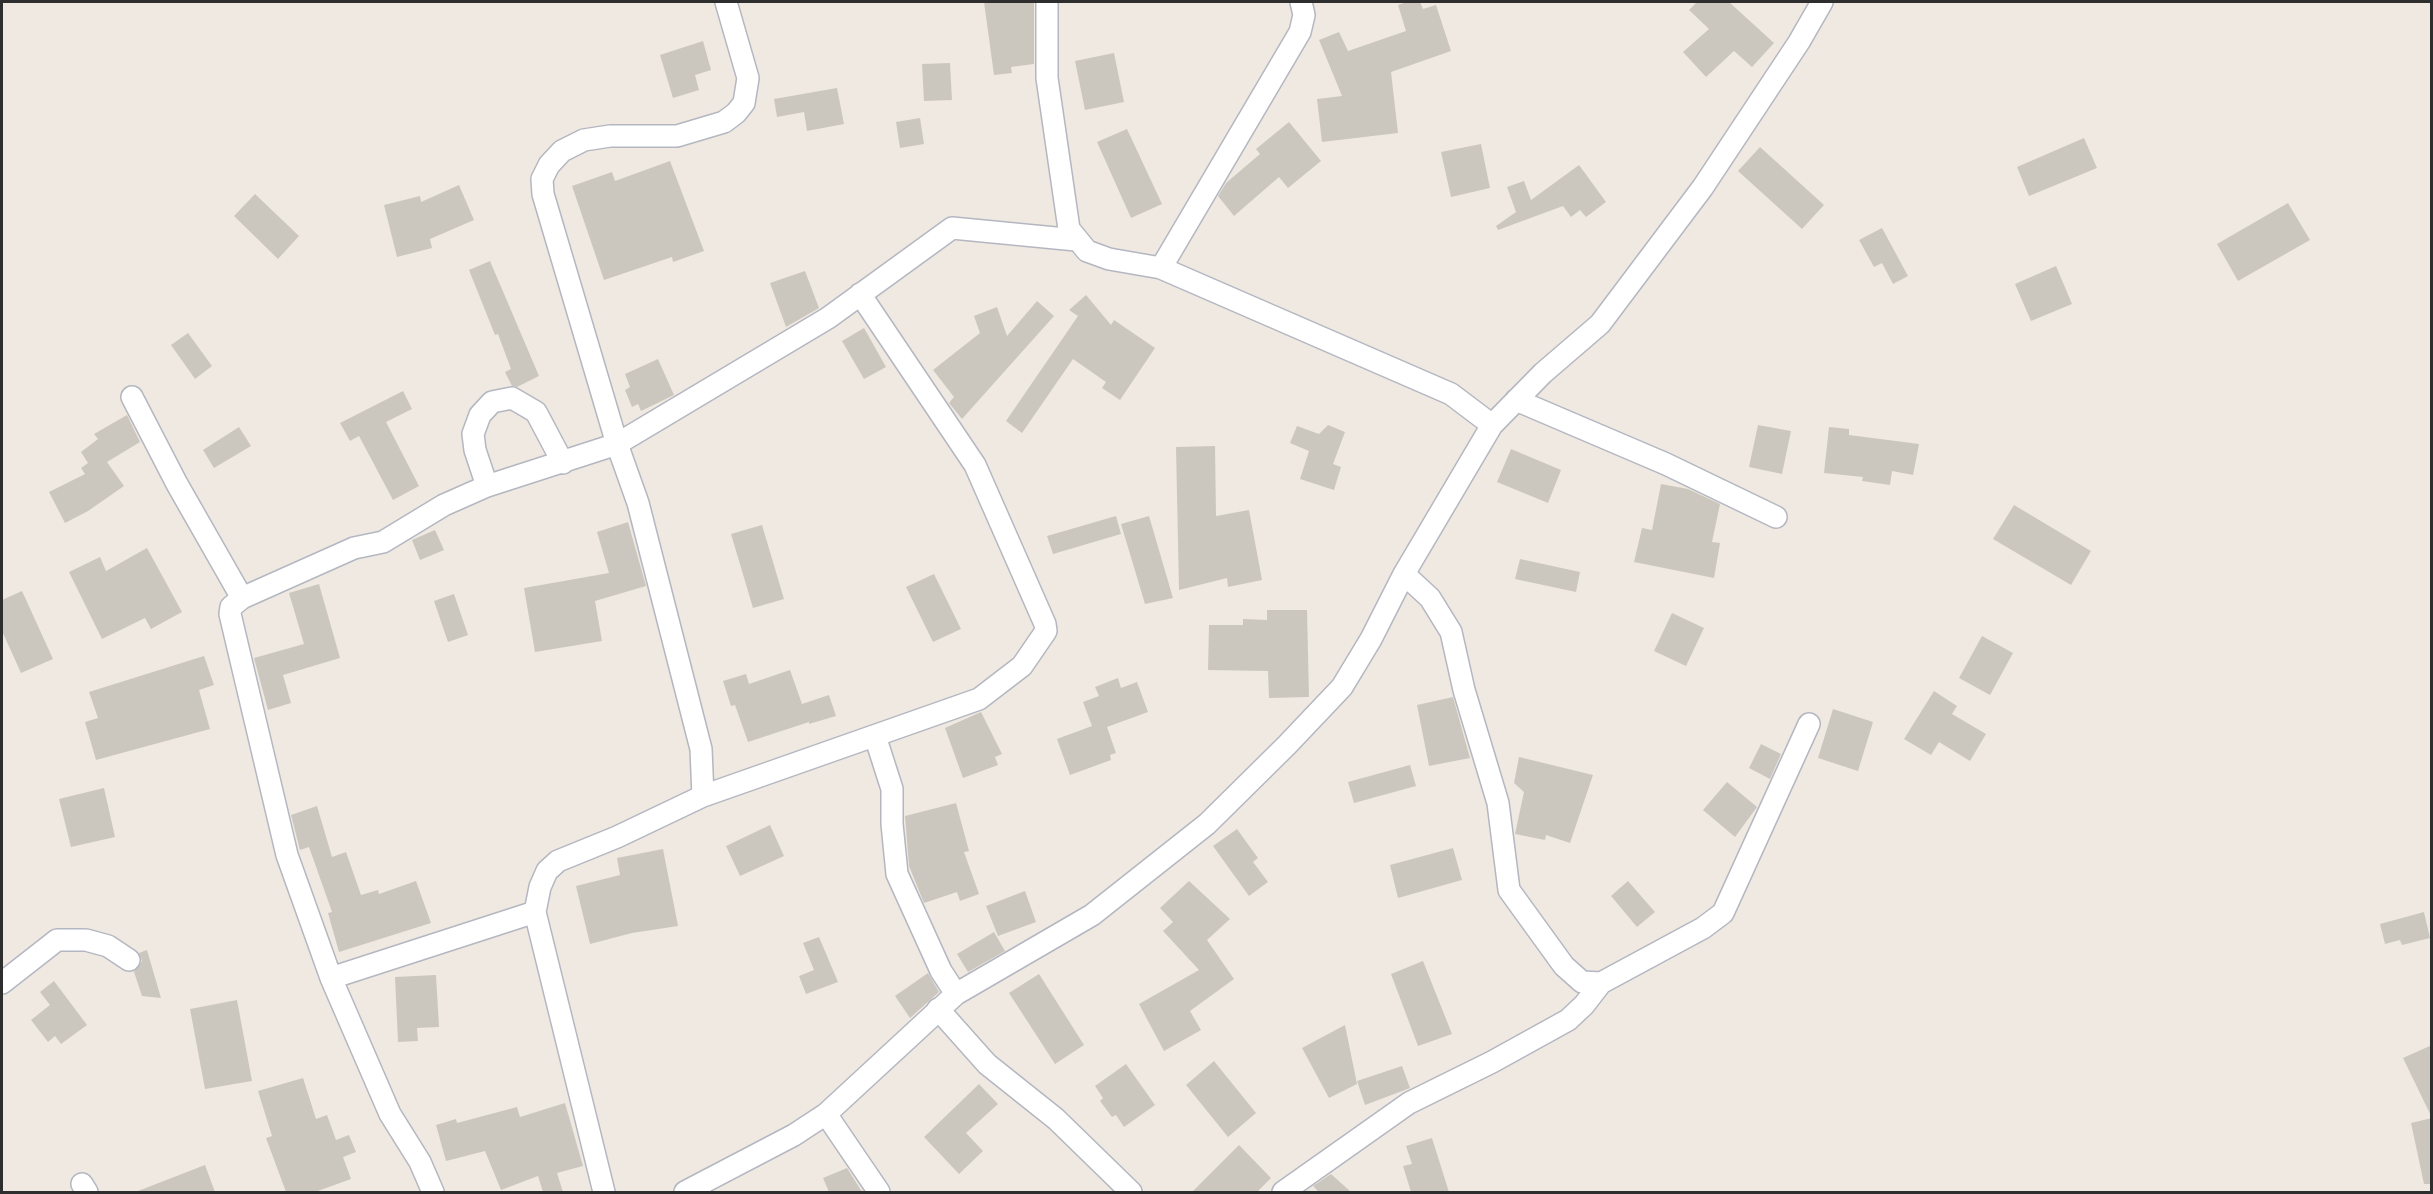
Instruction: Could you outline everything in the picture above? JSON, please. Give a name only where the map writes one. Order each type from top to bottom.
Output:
[{"type":"street","points":[[703,796],[701,749],[638,503],[617,444],[543,194],[542,179],[549,165],[562,151],[584,140],[610,136],[677,136],[724,122],[736,113],[744,103],[748,78],[726,2]]},
{"type":"street","points":[[1047,2],[1047,78],[1069,229],[1087,251],[1109,259],[1161,268],[1451,394],[1492,425]]},
{"type":"street","points":[[1161,268],[1300,32],[1304,15],[1301,2]]},
{"type":"street","points":[[685,1192],[794,1135],[826,1114],[956,994],[1092,915],[1207,824],[1287,745],[1342,687],[1371,639],[1404,574],[1492,425],[1543,373],[1600,324],[1703,187],[1799,42],[1822,2]]},
{"type":"street","points":[[433,1192],[420,1162],[390,1114],[331,978],[287,855],[230,614],[231,608],[242,598],[354,548],[383,542],[444,505],[487,486],[617,444],[828,318],[952,228],[1076,240]]},
{"type":"street","points":[[604,1192],[535,912],[547,871],[558,861],[617,837],[703,796],[979,699],[1022,666],[1046,631],[1046,624],[975,465],[860,294]]},
{"type":"street","points":[[132,397],[177,484],[242,598]]},
{"type":"street","points":[[487,486],[475,450],[473,434],[480,415],[492,402],[512,398],[536,412],[563,463]]},
{"type":"street","points":[[1516,400],[1666,464],[1776,517]]},
{"type":"street","points":[[1404,574],[1430,598],[1451,632],[1464,690],[1498,803],[1509,890],[1564,966],[1582,982],[1601,983]]},
{"type":"street","points":[[1283,1192],[1409,1102],[1492,1062],[1568,1020],[1584,1005],[1601,983],[1703,928],[1723,913],[1809,724]]},
{"type":"street","points":[[875,736],[891,789],[897,874],[941,971],[956,994]]},
{"type":"street","points":[[331,978],[535,912]]},
{"type":"street","points":[[2,983],[57,939],[86,940],[108,946],[129,960]]},
{"type":"street","points":[[938,1009],[987,1064],[1056,1119],[1131,1192]]},
{"type":"street","points":[[826,1114],[879,1192]]},
{"type":"building","points":[[984,2],[1034,2],[1034,64],[1011,67],[1012,73],[994,75]]},
{"type":"building","points":[[1420,2],[1423,9],[1436,5],[1451,51],[1391,72],[1398,133],[1322,142],[1317,99],[1342,96],[1319,40],[1339,32],[1348,51],[1406,31],[1398,5]]},
{"type":"building","points":[[1697,2],[1729,2],[1774,43],[1752,67],[1734,51],[1706,77],[1683,52],[1709,29],[1689,10]]},
{"type":"building","points":[[703,41],[711,70],[695,75],[699,90],[673,98],[660,55]]},
{"type":"building","points":[[1114,53],[1124,102],[1085,110],[1075,61]]},
{"type":"building","points":[[950,63],[952,100],[924,101],[922,64]]},
{"type":"building","points":[[837,88],[844,124],[807,131],[804,112],[777,117],[774,99]]},
{"type":"building","points":[[920,118],[924,144],[900,148],[896,122]]},
{"type":"building","points":[[1289,122],[1321,161],[1288,188],[1279,177],[1234,216],[1218,196],[1226,183],[1260,154],[1256,149]]},
{"type":"building","points":[[1127,129],[1162,204],[1131,218],[1097,142]]},
{"type":"building","points":[[2084,138],[2097,168],[2029,196],[2017,167]]},
{"type":"building","points":[[1481,144],[1490,188],[1451,197],[1441,152]]},
{"type":"building","points":[[1760,147],[1824,205],[1802,229],[1738,171]]},
{"type":"building","points":[[670,161],[704,251],[673,262],[672,257],[604,280],[572,186],[612,172],[615,181]]},
{"type":"building","points":[[1579,165],[1606,202],[1586,217],[1580,210],[1571,217],[1563,206],[1498,230],[1496,226],[1516,212],[1507,187],[1524,181],[1531,200]]},
{"type":"building","points":[[459,185],[474,220],[430,239],[432,248],[397,257],[384,205],[420,196],[421,202]]},
{"type":"building","points":[[255,194],[299,236],[278,259],[234,216]]},
{"type":"building","points":[[2288,203],[2310,240],[2238,281],[2217,244]]},
{"type":"building","points":[[1882,228],[1908,276],[1893,284],[1882,263],[1874,267],[1859,240]]},
{"type":"building","points":[[490,261],[539,376],[517,387],[512,386],[505,372],[511,369],[469,270]]},
{"type":"building","points":[[2056,266],[2072,304],[2031,321],[2015,284]]},
{"type":"building","points":[[805,271],[819,308],[786,327],[770,283]]},
{"type":"building","points":[[1086,295],[1111,325],[1114,320],[1155,348],[1120,400],[1102,388],[1106,382],[1073,359],[1022,433],[1006,421],[1078,316],[1069,310]]},
{"type":"building","points":[[1037,301],[1054,316],[962,419],[949,403],[954,397],[933,370],[980,333],[974,316],[997,307],[1007,336]]},
{"type":"building","points":[[864,328],[886,367],[864,379],[842,341]]},
{"type":"building","points":[[188,333],[212,366],[195,379],[171,345]]},
{"type":"building","points":[[658,359],[674,395],[641,411],[638,404],[632,407],[625,390],[630,387],[625,374]]},
{"type":"building","points":[[403,391],[412,409],[386,422],[419,486],[393,500],[359,436],[350,441],[340,423]]},
{"type":"building","points":[[127,415],[140,442],[107,462],[124,486],[88,511],[65,523],[49,492],[85,474],[81,468],[88,463],[81,452],[98,439],[94,434]]},
{"type":"building","points":[[1328,425],[1345,432],[1333,464],[1341,467],[1334,490],[1300,479],[1309,451],[1290,443],[1297,426],[1319,434]]},
{"type":"building","points":[[1758,425],[1791,431],[1782,474],[1749,467]]},
{"type":"building","points":[[239,427],[251,446],[214,468],[203,450]]},
{"type":"building","points":[[1829,427],[1849,429],[1849,435],[1919,444],[1913,475],[1892,471],[1890,485],[1862,481],[1863,477],[1824,473]]},
{"type":"building","points":[[1215,446],[1216,516],[1249,510],[1262,580],[1228,587],[1227,578],[1179,590],[1176,447]]},
{"type":"building","points":[[1511,449],[1561,470],[1548,503],[1497,482]]},
{"type":"building","points":[[1661,484],[1688,489],[1720,504],[1712,542],[1720,543],[1714,578],[1634,562],[1642,528],[1652,530]]},
{"type":"building","points":[[2014,505],[2091,551],[2071,585],[1993,539]]},
{"type":"building","points":[[1116,516],[1121,534],[1053,554],[1047,536]]},
{"type":"building","points":[[1149,516],[1173,598],[1145,604],[1121,524]]},
{"type":"building","points":[[628,522],[646,586],[595,601],[602,641],[535,652],[524,588],[609,573],[597,532]]},
{"type":"building","points":[[762,525],[784,599],[753,608],[731,534]]},
{"type":"building","points":[[435,530],[444,550],[420,560],[412,540]]},
{"type":"building","points":[[147,548],[182,612],[151,629],[145,618],[102,639],[69,572],[100,557],[106,571]]},
{"type":"building","points":[[1520,559],[1580,572],[1576,592],[1515,579]]},
{"type":"building","points":[[934,574],[961,629],[933,642],[906,587]]},
{"type":"building","points":[[319,584],[340,658],[283,675],[291,703],[268,710],[254,658],[304,644],[289,593]]},
{"type":"building","points":[[22,591],[53,659],[21,673],[2,631],[2,600]]},
{"type":"building","points":[[454,594],[468,635],[448,642],[434,601]]},
{"type":"building","points":[[1267,610],[1307,610],[1309,697],[1269,698],[1268,671],[1208,670],[1209,625],[1243,625],[1243,619],[1267,620]]},
{"type":"building","points":[[1672,613],[1704,628],[1686,666],[1654,651]]},
{"type":"building","points":[[1982,636],[2013,653],[1990,695],[1959,678]]},
{"type":"building","points":[[204,656],[214,685],[199,690],[210,729],[96,760],[85,722],[98,718],[89,692]]},
{"type":"building","points":[[790,670],[802,704],[829,695],[836,716],[809,724],[809,722],[748,742],[735,705],[731,706],[723,681],[746,674],[749,684]]},
{"type":"building","points":[[1118,678],[1121,688],[1137,682],[1148,712],[1107,727],[1116,753],[1110,755],[1111,760],[1070,775],[1057,739],[1092,726],[1083,702],[1099,696],[1095,687]]},
{"type":"building","points":[[1934,691],[1957,706],[1952,714],[1986,734],[1970,761],[1939,742],[1931,755],[1904,739]]},
{"type":"building","points":[[1453,697],[1470,758],[1429,766],[1417,705]]},
{"type":"building","points":[[1833,709],[1873,722],[1858,771],[1818,758]]},
{"type":"building","points":[[981,712],[1002,754],[995,757],[998,765],[963,778],[945,728]]},
{"type":"building","points":[[1761,744],[1781,754],[1770,779],[1749,768]]},
{"type":"building","points":[[1519,757],[1593,775],[1570,843],[1546,835],[1545,840],[1515,834],[1524,792],[1514,783]]},
{"type":"building","points":[[1410,765],[1416,786],[1354,803],[1348,782]]},
{"type":"building","points":[[1727,782],[1757,807],[1735,837],[1703,810]]},
{"type":"building","points":[[104,788],[115,837],[71,847],[59,799]]},
{"type":"building","points":[[956,803],[969,851],[964,852],[979,894],[960,901],[957,892],[924,903],[909,866],[905,816]]},
{"type":"building","points":[[317,806],[332,857],[346,852],[361,895],[378,890],[379,894],[416,881],[431,923],[339,952],[328,913],[332,912],[309,847],[300,850],[291,815]]},
{"type":"building","points":[[770,825],[784,856],[740,876],[726,846]]},
{"type":"building","points":[[1237,829],[1258,858],[1253,862],[1268,882],[1249,896],[1213,846]]},
{"type":"building","points":[[1453,848],[1462,880],[1398,898],[1390,865]]},
{"type":"building","points":[[663,849],[678,926],[632,933],[590,944],[576,886],[620,875],[617,858]]},
{"type":"building","points":[[1189,881],[1230,919],[1207,940],[1234,979],[1190,1011],[1201,1030],[1164,1051],[1139,1004],[1199,970],[1163,931],[1173,922],[1160,908]]},
{"type":"building","points":[[1628,881],[1655,912],[1637,927],[1611,896]]},
{"type":"building","points":[[1025,891],[1036,922],[998,936],[986,906]]},
{"type":"building","points":[[2424,912],[2430,938],[2402,945],[2400,940],[2385,944],[2380,924]]},
{"type":"building","points":[[994,932],[1005,951],[968,972],[957,954]]},
{"type":"building","points":[[819,937],[838,982],[806,994],[799,976],[814,970],[803,943]]},
{"type":"building","points":[[147,950],[161,998],[142,996],[134,972],[142,961],[139,953]]},
{"type":"building","points":[[1423,961],[1452,1034],[1418,1046],[1391,974]]},
{"type":"building","points":[[928,973],[939,992],[910,1018],[895,996]]},
{"type":"building","points":[[1039,974],[1084,1045],[1055,1064],[1009,993]]},
{"type":"building","points":[[436,975],[439,1027],[417,1028],[418,1041],[398,1042],[395,977]]},
{"type":"building","points":[[54,981],[87,1025],[61,1044],[55,1036],[48,1042],[31,1020],[50,1005],[40,992]]},
{"type":"building","points":[[237,1000],[252,1081],[205,1089],[190,1009]]},
{"type":"building","points":[[1345,1025],[1357,1084],[1329,1098],[1302,1048]]},
{"type":"building","points":[[2432,1045],[2432,1118],[2403,1058]]},
{"type":"building","points":[[1214,1061],[1256,1113],[1228,1137],[1186,1085]]},
{"type":"building","points":[[1126,1064],[1155,1105],[1124,1127],[1116,1115],[1112,1117],[1100,1101],[1103,1098],[1095,1086]]},
{"type":"building","points":[[1402,1066],[1410,1088],[1365,1105],[1357,1081]]},
{"type":"building","points":[[303,1078],[316,1119],[327,1115],[336,1140],[349,1135],[356,1152],[343,1157],[351,1179],[315,1192],[286,1192],[266,1138],[272,1136],[258,1091]]},
{"type":"building","points":[[979,1084],[998,1104],[966,1133],[983,1151],[959,1174],[924,1137]]},
{"type":"building","points":[[565,1103],[583,1166],[557,1173],[563,1192],[543,1192],[538,1176],[501,1190],[485,1151],[446,1161],[436,1125],[456,1119],[457,1123],[517,1107],[520,1117]]},
{"type":"building","points":[[2432,1118],[2432,1184],[2424,1184],[2411,1123]]},
{"type":"building","points":[[1432,1138],[1449,1192],[1411,1192],[1403,1166],[1412,1164],[1406,1146]]},
{"type":"building","points":[[1239,1145],[1271,1178],[1257,1192],[1192,1192]]},
{"type":"building","points":[[205,1165],[215,1192],[138,1192],[138,1191]]},
{"type":"building","points":[[847,1168],[862,1192],[829,1192],[823,1178]]},
{"type":"building","points":[[1331,1174],[1351,1192],[1319,1192],[1313,1186]]}]
